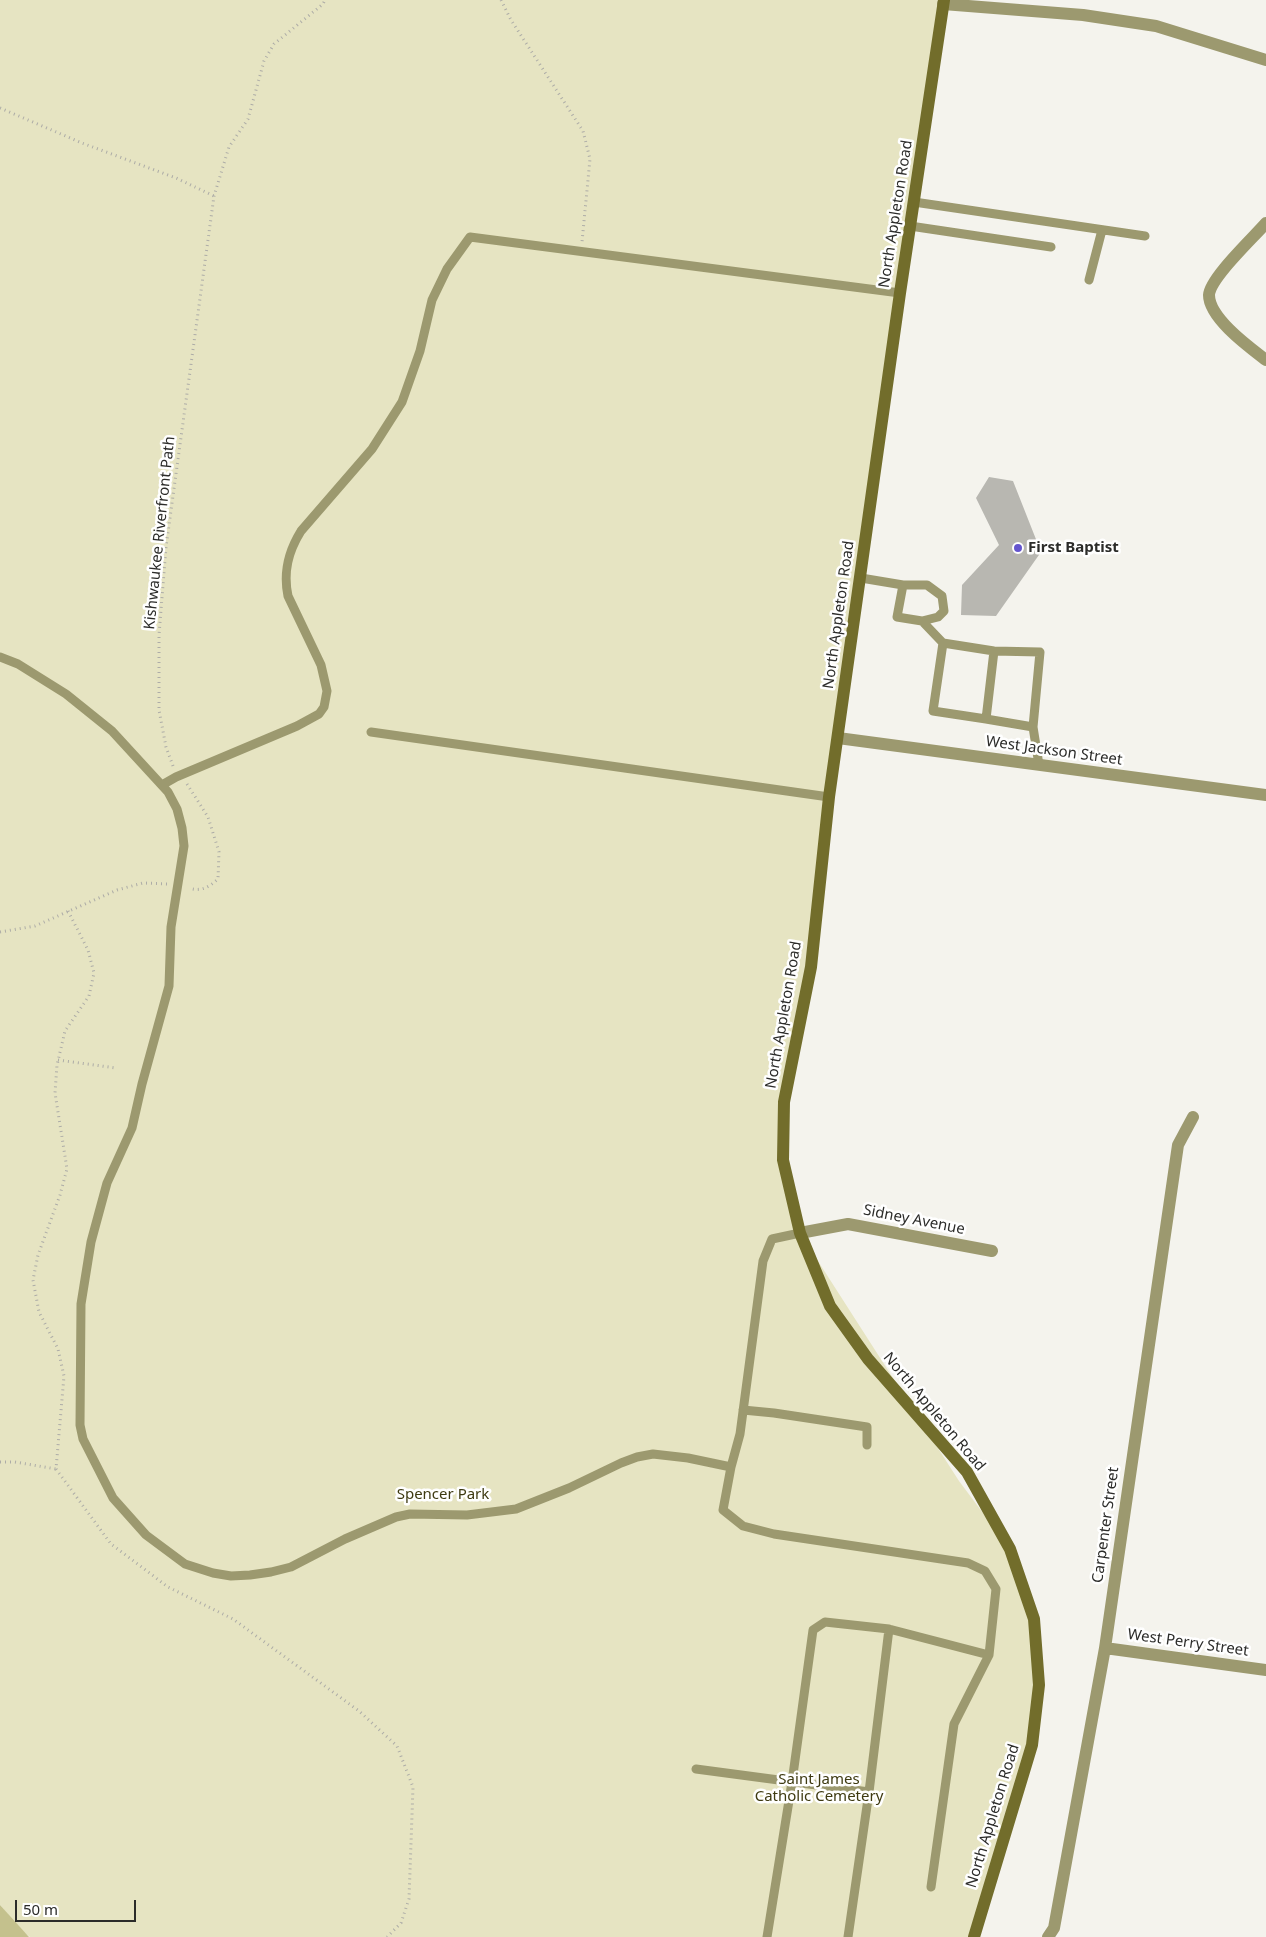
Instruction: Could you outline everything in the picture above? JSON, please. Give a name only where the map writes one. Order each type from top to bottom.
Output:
[{"type":"main road","name":"North Appleton Road","points":[[944,2],[900,293],[829,797],[811,967],[784,1102],[783,1160],[800,1233],[830,1306],[868,1359],[967,1472],[1010,1549],[1034,1619],[1039,1685],[1032,1745],[974,1937]]},
{"type":"street","points":[[944,2],[1083,15],[1156,26],[1266,60]]},
{"type":"street","points":[[1266,224],[1217,277],[1209,294],[1210,304],[1216,316],[1266,360]]},
{"type":"street","name":"West Jackson Street","points":[[838,738],[1266,795]]},
{"type":"street","name":"Carpenter Street","points":[[1048,1937],[1054,1928],[1105,1648],[1178,1145],[1193,1117]]},
{"type":"street","name":"Sidney Avenue","points":[[800,1233],[848,1224],[992,1251]]},
{"type":"street","name":"West Perry Street","points":[[1105,1648],[1266,1670]]},
{"type":"lane","points":[[914,202],[1145,236]]},
{"type":"lane","points":[[910,226],[1051,247]]},
{"type":"lane","points":[[1089,280],[1102,230]]},
{"type":"lane","points":[[162,785],[176,776],[297,726],[319,714],[324,707],[327,692],[321,665],[288,596],[286,584],[288,558],[293,544],[301,531],[372,449],[402,402],[420,351],[432,300],[447,269],[470,237],[900,293]]},
{"type":"lane","points":[[861,578],[903,585],[927,585],[942,596],[944,612],[938,617],[922,621],[897,617],[903,585]]},
{"type":"lane","points":[[922,621],[943,643],[994,651],[1040,652],[1033,727],[1039,765]]},
{"type":"lane","points":[[943,643],[933,711],[1033,727]]},
{"type":"lane","points":[[986,719],[994,651]]},
{"type":"lane","points":[[0,657],[18,664],[66,694],[112,731],[162,785],[177,809],[182,828],[184,846],[171,927],[168,986],[132,1128],[107,1183],[102,1199],[91,1242],[81,1304],[80,1425],[83,1439],[113,1498],[146,1535],[185,1564],[196,1569],[231,1576],[250,1576],[291,1566],[345,1539],[396,1517],[410,1514],[467,1515],[516,1510],[569,1488],[622,1462],[638,1457],[653,1454],[688,1458],[731,1467]]},
{"type":"lane","points":[[371,732],[829,797]]},
{"type":"lane","points":[[800,1233],[772,1239],[763,1262],[740,1434],[731,1467],[723,1510],[743,1526],[774,1534],[968,1563],[984,1571],[996,1589],[989,1655],[954,1724],[931,1887]]},
{"type":"lane","points":[[743,1410],[867,1427],[866,1445]]},
{"type":"lane","points":[[767,1937],[792,1782],[813,1630],[825,1622],[889,1629],[989,1655]]},
{"type":"lane","points":[[848,1937],[869,1792],[889,1629]]},
{"type":"lane","points":[[696,1769],[869,1792]]},
{"type":"path","name":"Kishwaukee Riverfront Path","points":[[0,932],[35,926],[117,890],[143,883],[179,885],[196,890],[209,887],[218,879],[218,852],[208,817],[189,786],[176,776],[166,747],[159,710],[159,635],[166,547],[214,196],[229,147],[248,118],[264,61],[274,44],[323,4],[325,0]]},
{"type":"path","points":[[501,0],[510,20],[584,131],[590,159],[580,251]]},
{"type":"path","points":[[0,108],[82,143],[176,178],[214,196]]},
{"type":"path","points":[[68,911],[88,950],[94,973],[89,996],[65,1031],[58,1060],[55,1093],[67,1169],[60,1195],[38,1255],[33,1280],[40,1312],[58,1349],[64,1376],[56,1469],[112,1544],[168,1587],[233,1618],[359,1710],[396,1746],[413,1787],[410,1900],[401,1923],[387,1937]]},
{"type":"path","points":[[58,1060],[116,1068]]},
{"type":"path","points":[[0,1462],[15,1462],[56,1469]]},
{"type":"green space","name":"Spencer Park","points":[[0,0],[944,0],[807,991],[784,1102],[783,1160],[800,1233],[959,1481],[1010,1549],[1034,1619],[1032,1745],[974,1937],[30,1937],[21,1930],[0,1905]]},
{"type":"shaded area","points":[[0,1905],[29,1937],[0,1937]]},
{"type":"building","name":"First Baptist","points":[[989,477],[1013,481],[1041,552],[996,616],[961,615],[962,585],[999,545],[976,498]]},
{"type":"place","name":"First Baptist","points":[[1018,548]]},
{"type":"park label","name":"Saint James Catholic Cemetery","points":[[819,1788]]}]
